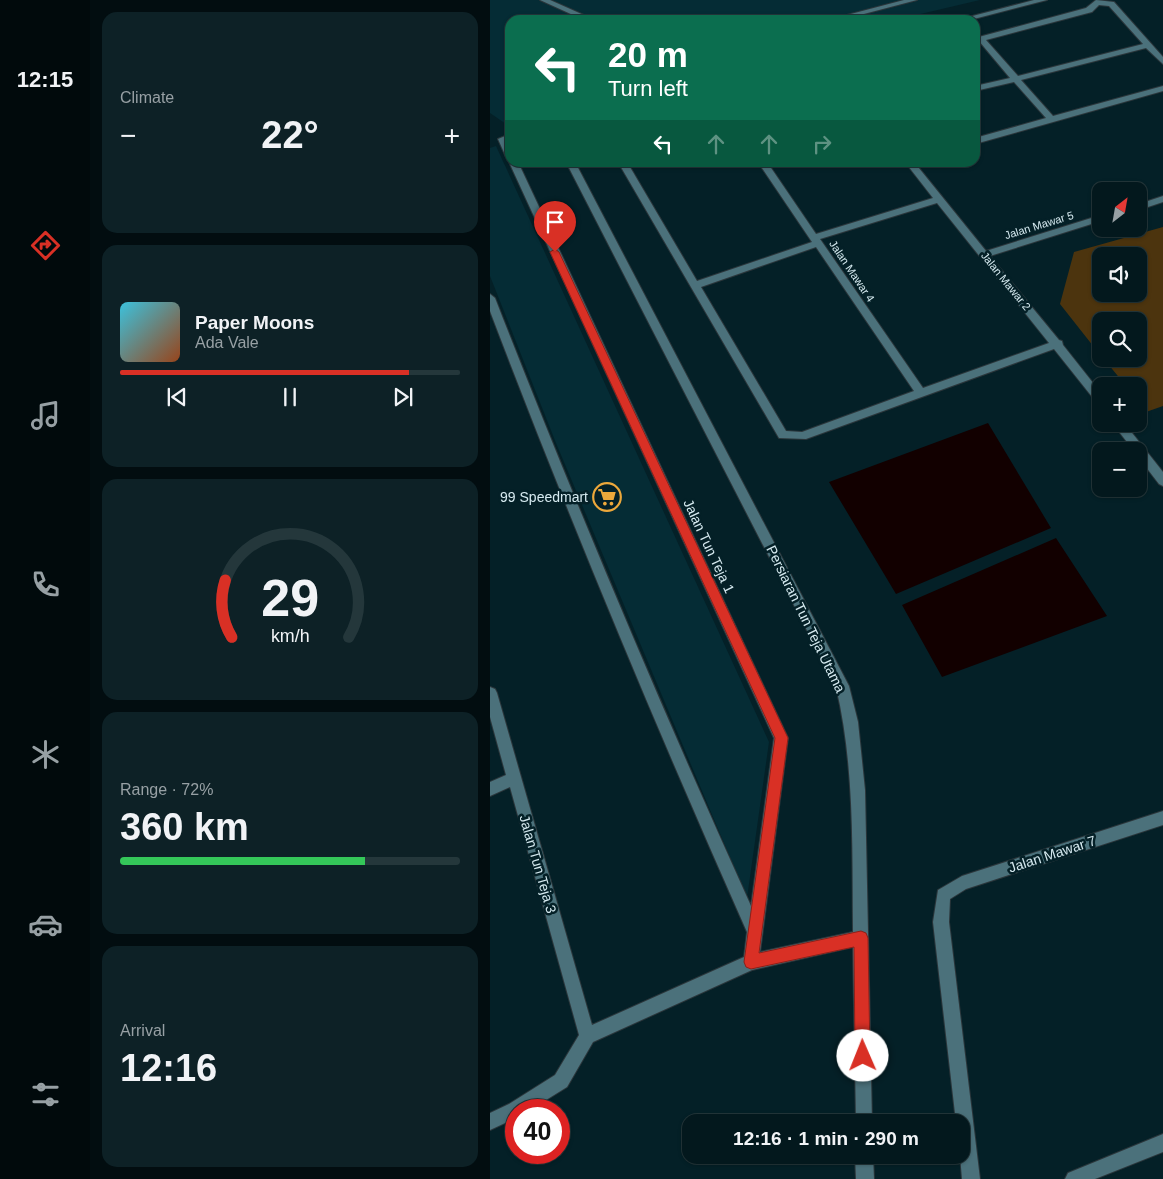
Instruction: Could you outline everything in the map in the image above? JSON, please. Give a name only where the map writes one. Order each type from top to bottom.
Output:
[{"type":"street","points":[[544,0],[579,15]]},
{"type":"street","points":[[852,15],[913,0]]},
{"type":"street","points":[[980,15],[1043,0]]},
{"type":"street","points":[[980,39],[1089,10],[1100,2],[1115,2],[1163,62]]},
{"type":"street","points":[[980,42],[1051,119]]},
{"type":"street","points":[[980,88],[1148,45]]},
{"type":"street","points":[[980,140],[1163,88]]},
{"type":"street","points":[[490,143],[505,138]]},
{"type":"street","name":"Jalan Tun Teja 1","points":[[515,167],[782,738],[751,962]]},
{"type":"street","name":"Persiaran Tun Teja Utama","points":[[573,167],[842,686],[852,722],[858,790],[864,1114]]},
{"type":"street","points":[[625,167],[783,435],[802,436],[1058,344]]},
{"type":"street","name":"Jalan Mawar 4","points":[[765,167],[921,394]]},
{"type":"street","name":"Jalan Mawar 2","points":[[913,167],[1092,388]]},
{"type":"street","points":[[694,285],[938,199]]},
{"type":"street","points":[[1148,204],[1163,199]]},
{"type":"street","name":"Jalan Mawar 5","points":[[984,255],[1092,221]]},
{"type":"street","points":[[490,298],[628,644],[695,802],[755,932]]},
{"type":"street","points":[[1126,432],[1163,480]]},
{"type":"street","name":"Jalan Tun Teja 3","points":[[490,693],[586,1036]]},
{"type":"street","points":[[490,789],[514,778]]},
{"type":"street","name":"Jalan Mawar 7","points":[[971,1179],[941,922],[943,895],[962,883],[1163,818]]},
{"type":"street","points":[[490,1122],[515,1110],[561,1081],[586,1036],[751,962],[861,938]]},
{"type":"street","points":[[1074,1179],[1163,1143]]},
{"type":"street","points":[[864,1164],[865,1179]]},
{"type":"shaded area","points":[[490,0],[980,0],[916,15],[505,15],[505,123],[490,113]]},
{"type":"shaded area","points":[[496,146],[769,742],[747,898],[556,443],[490,276],[490,148]]},
{"type":"shaded area","points":[[1163,227],[1163,406],[1147,412],[1147,377],[1119,377],[1111,367],[1147,367],[1147,312],[1092,312],[1092,345],[1060,304],[1074,252],[1124,238],[1148,238],[1148,231]]},
{"type":"shaded area","points":[[988,423],[1051,528],[896,594],[829,482]]},
{"type":"shaded area","points":[[1056,538],[1107,616],[942,677],[902,605]]},
{"type":"place","name":"99 Speedmart","points":[[607,497]]},
{"type":"route","points":[[555,252],[782,738],[751,962],[861,938],[863,1056]]}]
